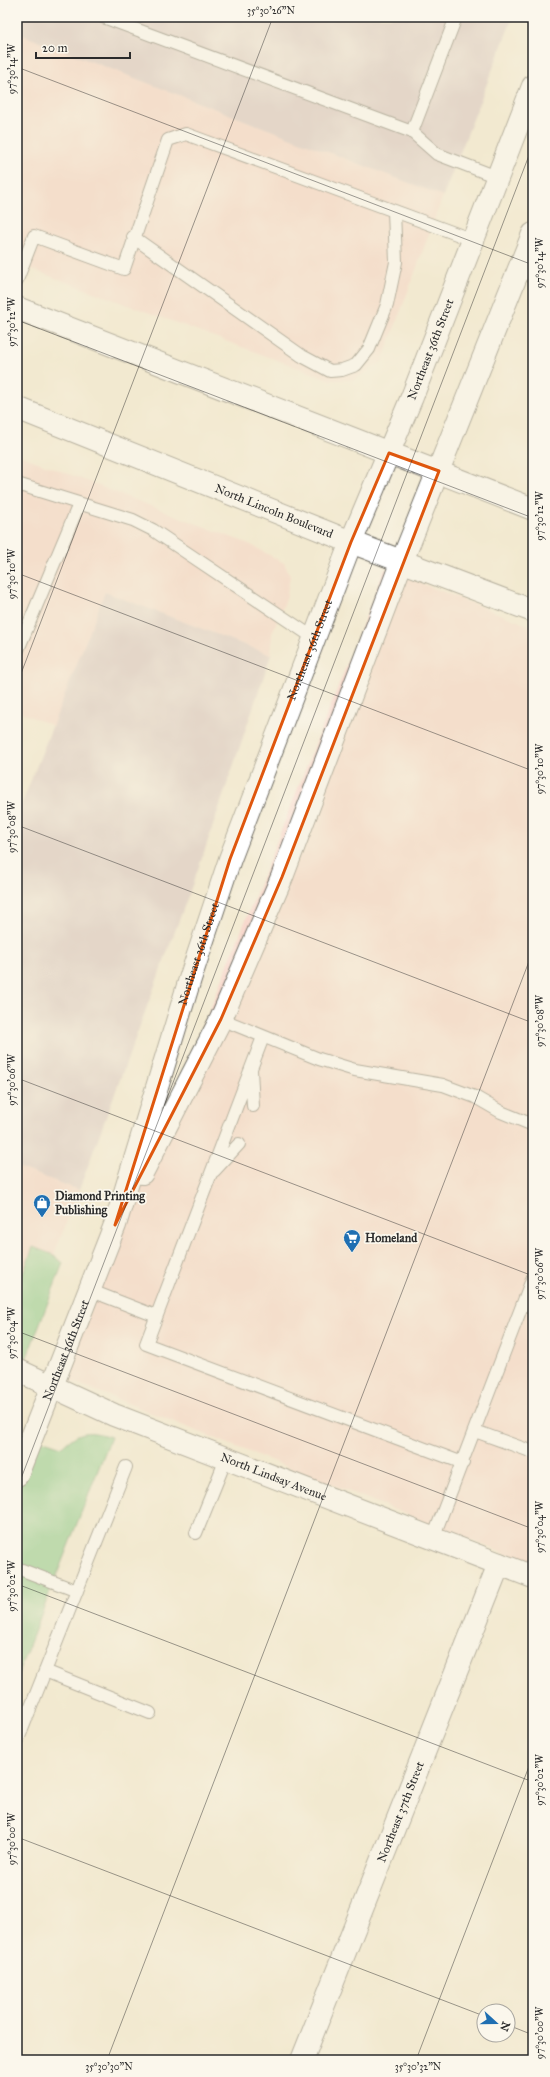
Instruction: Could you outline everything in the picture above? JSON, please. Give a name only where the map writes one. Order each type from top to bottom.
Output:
[{"type":"main road","name":"Northeast 36th Street","points":[[17,1475],[115,1225],[190,979],[230,859],[351,542],[389,453],[533,86]]},
{"type":"main road","name":"Northeast 36th Street","points":[[115,1225],[221,1019],[282,877],[402,561],[533,234]]},
{"type":"main road","points":[[17,308],[389,453],[439,471],[533,509]]},
{"type":"main road","name":"North Lincoln Boulevard","points":[[17,408],[351,542],[533,611]]},
{"type":"main road","name":"North Lindsay Avenue","points":[[17,1370],[114,1415],[533,1577]]},
{"type":"main road","name":"Northeast 37th Street","points":[[302,2060],[499,1564]]},
{"type":"lane","points":[[103,17],[412,132],[437,154],[497,177]]},
{"type":"lane","points":[[412,132],[456,17]]},
{"type":"lane","points":[[17,280],[34,236],[124,269],[133,238],[168,140],[186,134],[473,240]]},
{"type":"lane","points":[[133,238],[302,356],[330,371],[342,370],[356,365],[369,349],[386,305],[396,262],[394,211]]},
{"type":"lane","points":[[17,484],[132,520],[153,530],[314,638]]},
{"type":"lane","points":[[17,652],[79,504]]},
{"type":"lane","points":[[221,1019],[319,1059],[355,1070],[443,1085],[476,1097],[501,1112],[533,1124]]},
{"type":"lane","points":[[263,1037],[251,1065],[146,1344],[463,1463]]},
{"type":"lane","points":[[251,1065],[253,1106]]},
{"type":"lane","points":[[209,1177],[239,1144]]},
{"type":"lane","points":[[433,1538],[533,1277]]},
{"type":"lane","points":[[89,1290],[156,1316]]},
{"type":"lane","points":[[475,1431],[533,1452]]},
{"type":"lane","points":[[196,1533],[226,1459]]},
{"type":"lane","points":[[17,1742],[126,1467]]},
{"type":"lane","points":[[17,1568],[77,1591]]},
{"type":"lane","points":[[46,1670],[150,1712]]},
{"type":"highlighted area","points":[[389,453],[439,471],[282,877],[221,1019],[115,1225],[230,859],[351,542]]},
{"type":"shaded area","points":[[17,17],[513,17],[443,196],[17,33]]},
{"type":"shaded area","points":[[17,33],[443,196],[382,362],[354,380],[331,380],[17,264]]},
{"type":"shaded area","points":[[17,454],[249,544],[284,563],[290,576],[286,599],[272,633],[271,655],[105,592],[53,726],[17,711]]},
{"type":"shaded area","points":[[385,569],[533,627],[533,1565],[64,1378]]},
{"type":"shaded area","points":[[105,592],[271,655],[201,861],[79,1190],[17,1167],[17,816]]},
{"type":"shaded area","name":"Diamond Printing Publishing","points":[[17,1167],[79,1190],[54,1255],[33,1247],[17,1289]]},
{"type":"green space","points":[[33,1247],[54,1255],[63,1263],[17,1383],[17,1289]]},
{"type":"green space","points":[[17,1432],[62,1447],[74,1437],[85,1433],[96,1433],[111,1437],[17,1676]]},
{"type":"place","name":"Diamond Printing Publishing","points":[[42,1218]]},
{"type":"place","name":"Homeland","points":[[352,1253]]}]
